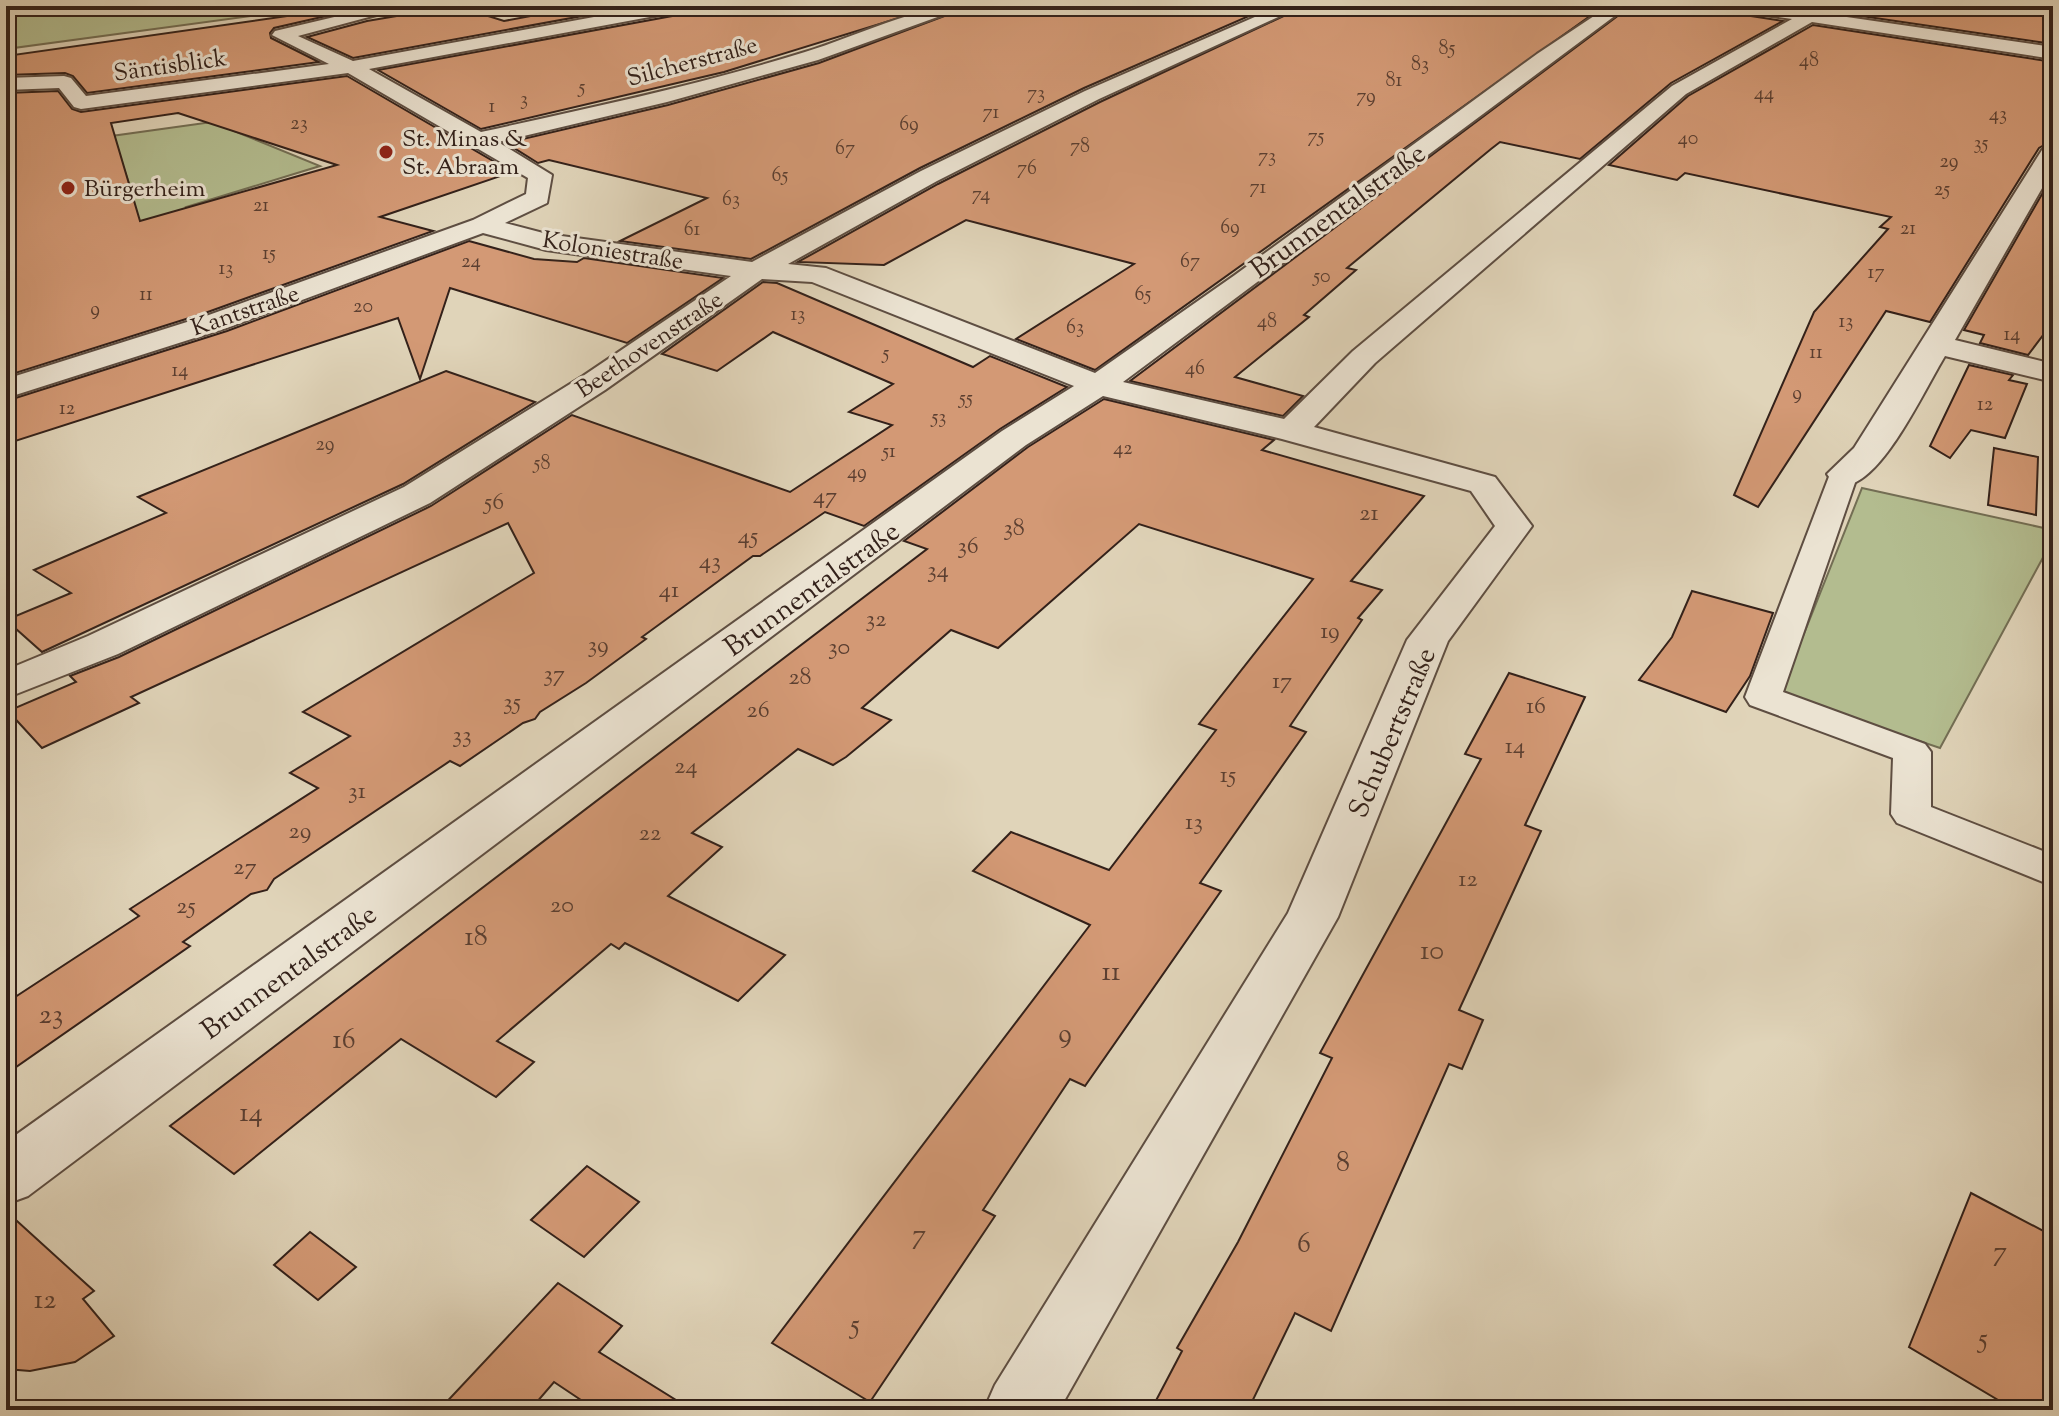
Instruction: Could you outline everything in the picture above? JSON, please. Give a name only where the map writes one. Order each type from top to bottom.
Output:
[{"type":"street","name":"Koloniestraße","points":[[402,6],[281,35],[351,67],[540,175],[538,198],[482,225]]},
{"type":"street","points":[[351,67],[682,6]]},
{"type":"street","name":"Silcherstraße","points":[[480,139],[660,98],[811,56],[960,6]]},
{"type":"street","name":"Beethovenstraße","points":[[6,685],[103,645],[417,495],[594,383],[756,271],[929,176],[1092,95],[1294,6]]},
{"type":"street","name":"Brunnentalstraße","points":[[6,1177],[1014,438],[1101,386],[1527,67],[1620,6]]},
{"type":"street","points":[[1738,6],[1799,12],[2053,53]]},
{"type":"street","points":[[1291,431],[1364,357],[1679,90],[1799,12]]},
{"type":"street","name":"Säntisblick","points":[[6,84],[64,82],[81,103],[351,67]]},
{"type":"street","points":[[1844,474],[1867,455],[1937,345],[2053,150]]},
{"type":"street","name":"Koloniestraße","points":[[482,225],[546,242],[756,271],[816,274],[1101,386],[1291,431]]},
{"type":"street","name":"Kantstraße","points":[[6,389],[216,322],[482,225]]},
{"type":"street","points":[[1937,345],[2053,373]]},
{"type":"street","name":"Schubertstraße","points":[[1020,1410],[1312,917],[1428,640],[1514,526],[1483,484],[1291,431]]},
{"type":"lane","points":[[1844,474],[1763,697],[1912,752],[1911,814],[2053,871]]},
{"type":"green space","points":[[6,6],[231,6],[251,16],[6,49]]},
{"type":"green space","points":[[212,122],[320,166],[186,207],[204,232],[6,278],[131,189],[124,169],[83,140]]},
{"type":"green space","points":[[1862,488],[2053,530],[2053,539],[1940,748],[1780,694]]},
{"type":"building","points":[[456,6],[504,21],[558,11],[559,6],[637,6],[353,58],[307,37],[367,21]]},
{"type":"building","points":[[693,6],[938,6],[724,72],[481,129],[378,70],[683,14]]},
{"type":"building","points":[[971,6],[1272,6],[1084,88],[920,168],[751,259],[620,241],[707,198],[549,160],[538,163],[506,143],[668,105],[819,63]]},
{"type":"building","points":[[1305,6],[1604,6],[1095,370],[1016,339],[1134,264],[966,220],[884,265],[798,262],[938,184],[1100,102]]},
{"type":"building","points":[[1631,6],[1727,6],[1738,14],[1783,21],[1671,83],[1580,159],[1500,142],[1491,149],[1347,268],[1356,270],[1304,315],[1309,317],[1235,377],[1303,396],[1283,416],[1130,381]]},
{"type":"building","points":[[1793,6],[2053,6],[2053,44]]},
{"type":"building","points":[[343,8],[348,11],[274,28],[270,33],[271,38],[319,62],[87,93],[73,76],[65,73],[6,75],[6,56]]},
{"type":"building","points":[[1813,25],[2053,62],[2053,86],[2047,94],[2053,95],[2053,140],[2039,148],[1930,322],[1886,311],[1758,507],[1734,495],[1814,312],[1888,229],[1880,227],[1891,217],[1685,173],[1677,180],[1609,165],[1688,96]]},
{"type":"building","points":[[347,76],[512,172],[380,217],[433,231],[205,313],[6,376],[6,93],[58,91],[72,109],[81,112]],"holes":[[[178,113],[337,165],[140,221],[111,123]]]},
{"type":"building","points":[[2053,175],[2053,322],[2028,355],[1980,343],[1984,335],[1964,330]]},
{"type":"building","points":[[469,241],[534,259],[577,262],[584,258],[723,278],[627,343],[450,288],[420,379],[398,318],[6,444],[6,401],[227,331]]},
{"type":"building","points":[[763,282],[777,283],[973,367],[990,356],[1067,387],[1000,429],[864,526],[825,512],[760,556],[753,556],[642,637],[646,639],[586,683],[540,712],[535,719],[523,723],[460,766],[450,761],[274,879],[267,890],[251,894],[183,942],[190,946],[6,1074],[6,1003],[139,916],[130,909],[318,788],[290,773],[350,736],[303,712],[534,573],[508,523],[131,697],[139,703],[42,748],[8,711],[76,682],[70,676],[119,657],[431,506],[572,415],[790,492],[892,425],[849,412],[893,384],[773,332],[717,371],[662,354]]},
{"type":"building","points":[[1969,365],[2013,375],[2009,380],[2027,384],[2005,438],[1971,430],[1950,458],[1930,446]]},
{"type":"building","points":[[446,371],[535,402],[403,484],[42,652],[6,620],[71,593],[34,570],[166,513],[138,497]]},
{"type":"building","points":[[1104,399],[1274,440],[1262,450],[1424,496],[1351,581],[1382,590],[1358,618],[1362,620],[1290,726],[1306,732],[1200,883],[1221,891],[1085,1086],[1070,1079],[983,1210],[995,1216],[870,1402],[772,1343],[1090,925],[973,871],[1011,832],[1109,870],[1216,730],[1199,724],[1313,579],[1139,524],[998,648],[951,630],[862,708],[891,720],[846,757],[833,765],[798,749],[692,833],[722,847],[668,896],[785,955],[738,1001],[625,943],[619,949],[611,944],[497,1041],[534,1062],[496,1097],[401,1039],[234,1174],[170,1126],[927,549],[904,541],[1028,447]]},
{"type":"building","points":[[1994,448],[2038,457],[2036,515],[1988,505]]},
{"type":"building","points":[[1692,591],[1773,613],[1750,676],[1726,712],[1639,680],[1672,637]]},
{"type":"building","points":[[1509,673],[1585,697],[1525,825],[1541,831],[1459,1010],[1483,1020],[1462,1069],[1449,1064],[1331,1331],[1295,1313],[1248,1410],[1151,1410],[1182,1351],[1177,1348],[1238,1242],[1332,1058],[1320,1053],[1481,759],[1465,754]]},
{"type":"building","points":[[587,1166],[639,1202],[584,1257],[531,1220]]},
{"type":"building","points":[[1971,1193],[2053,1236],[2053,1410],[2015,1410],[1909,1347]]},
{"type":"building","points":[[6,1211],[94,1291],[83,1299],[114,1336],[75,1362],[30,1371],[6,1369]]},
{"type":"building","points":[[310,1232],[356,1267],[318,1300],[274,1265]]},
{"type":"building","points":[[558,1283],[622,1326],[599,1352],[692,1410],[596,1410],[554,1382],[530,1410],[439,1410]]},
{"type":"place","name":"St. Minas & St. Abraam","points":[[386,152]]},
{"type":"place","name":"Bürgerheim","points":[[68,188]]}]
